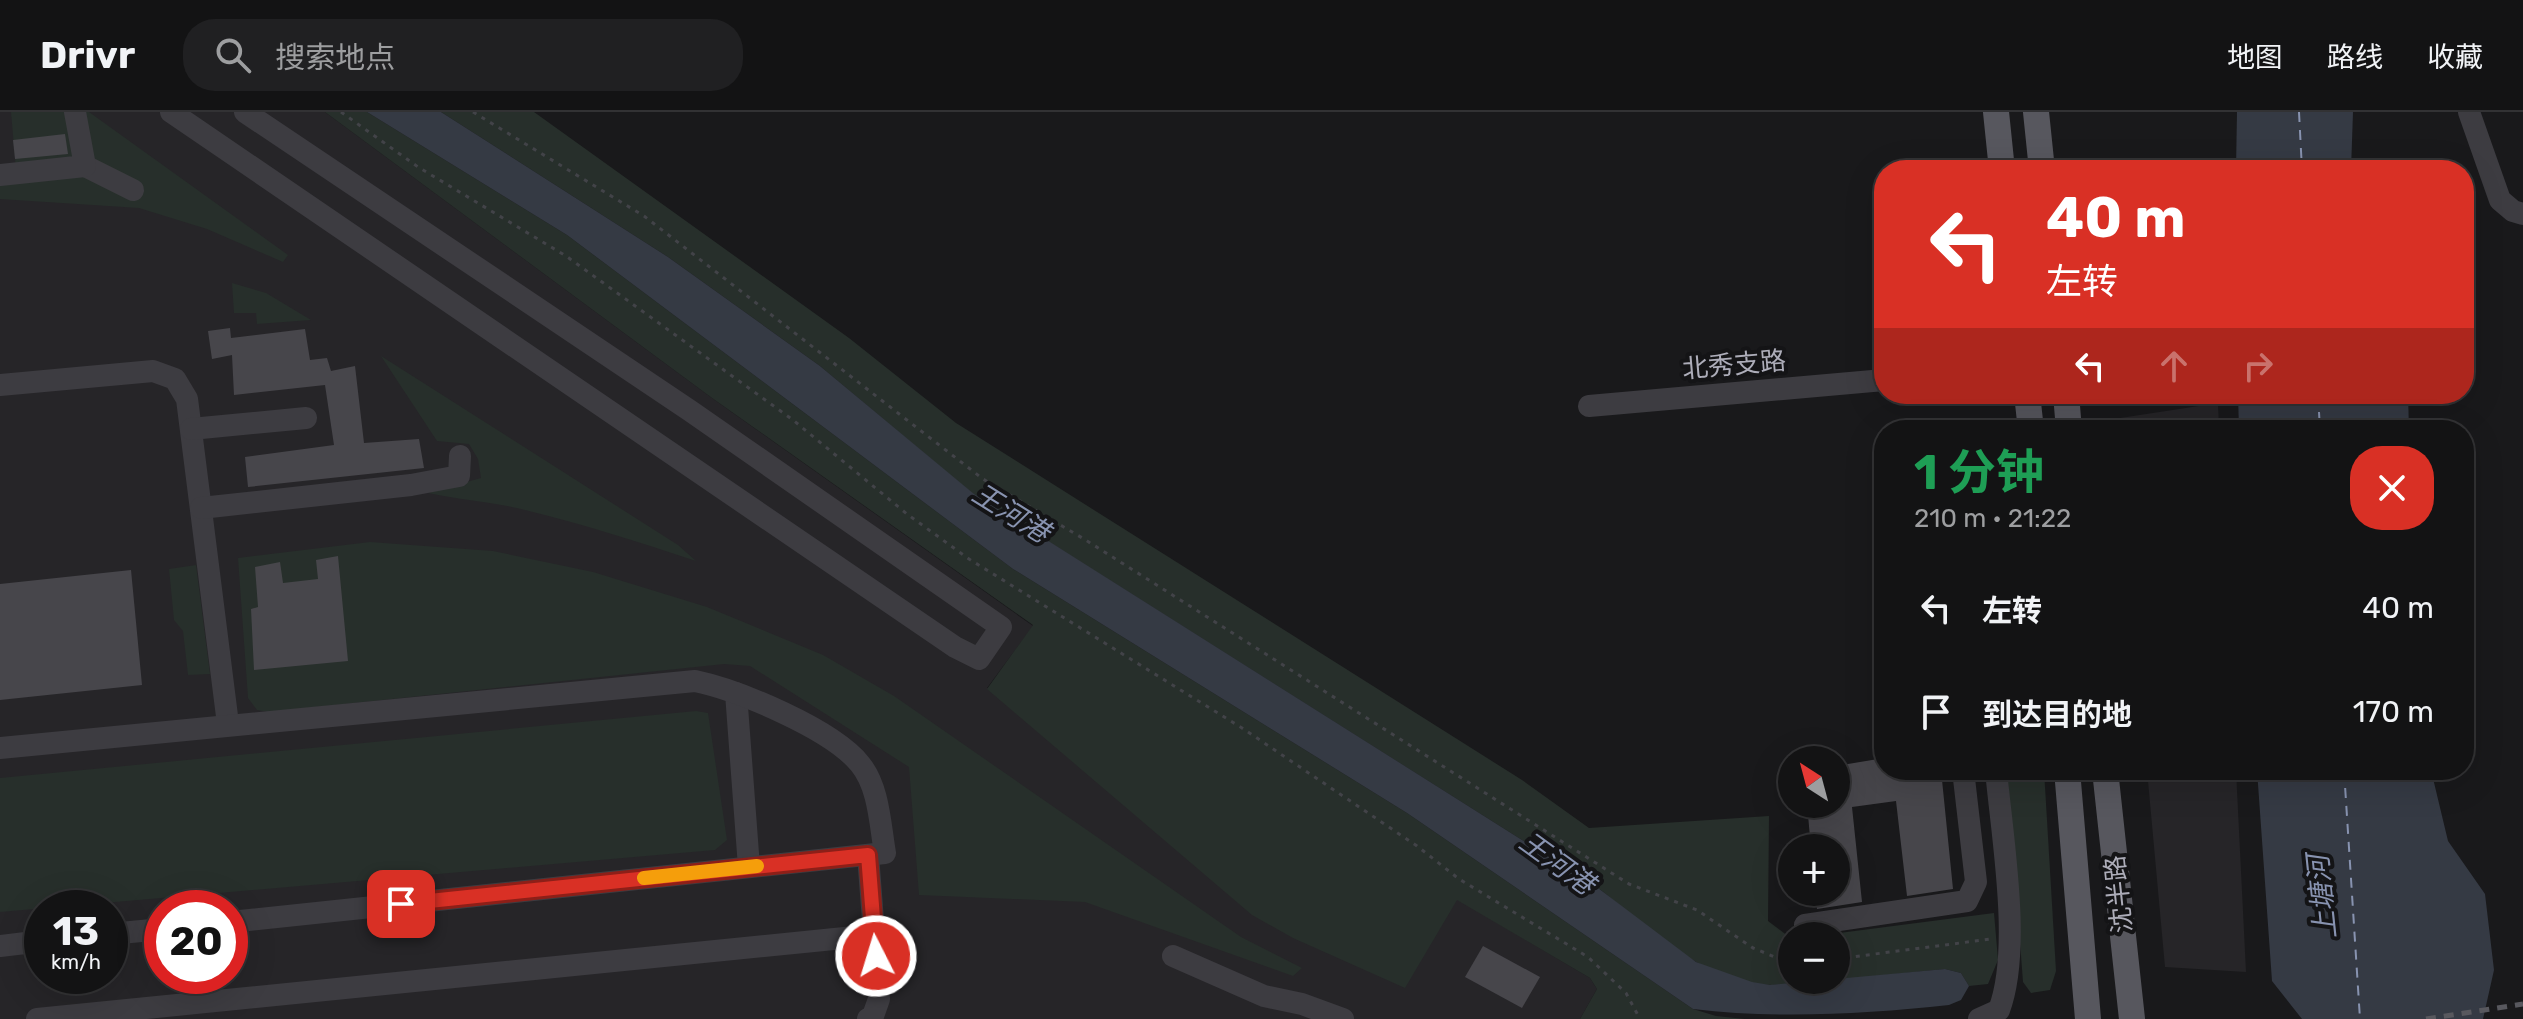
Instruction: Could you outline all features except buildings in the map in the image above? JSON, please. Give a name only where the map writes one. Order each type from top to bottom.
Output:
[{"type":"main road","points":[[1996,112],[2001,160]]},
{"type":"main road","points":[[2036,112],[2041,160]]},
{"type":"main road","name":"沈半路","points":[[2068,780],[2088,1019]]},
{"type":"main road","name":"沈半路","points":[[2106,780],[2132,1019]]},
{"type":"street","points":[[75,112],[85,166]]},
{"type":"street","points":[[171,112],[955,647],[979,659],[1001,627],[689,410],[245,112]]},
{"type":"street","points":[[2469,112],[2500,200],[2513,211],[2523,214]]},
{"type":"street","points":[[0,175],[85,166],[133,190]]},
{"type":"street","points":[[0,385],[153,371],[175,379],[187,399],[228,724]]},
{"type":"street","name":"北秀支路","points":[[1589,406],[1874,381]]},
{"type":"street","points":[[191,429],[306,418]]},
{"type":"street","points":[[201,508],[411,485],[459,476],[460,456]]},
{"type":"street","points":[[0,748],[695,681],[736,693],[830,738],[861,764],[875,794],[885,853],[248,920]]},
{"type":"street","points":[[736,693],[749,867]]},
{"type":"street","points":[[1825,922],[1967,901],[1976,882],[1964,780]]},
{"type":"street","points":[[1979,1019],[1999,1010],[2007,988],[2010,937],[1997,780]]},
{"type":"street","points":[[868,855],[879,999],[873,1016],[868,1019]]},
{"type":"street","points":[[37,1019],[874,935]]},
{"type":"street","points":[[0,946],[24,943]]},
{"type":"street","points":[[1173,956],[1264,996],[1302,1004],[1343,1019]]},
{"type":"path","points":[[341,112],[418,167],[566,256],[793,420],[907,514],[969,559],[1242,728],[1417,846],[1459,879],[1588,957],[1626,993],[1640,1019]]},
{"type":"path","points":[[473,112],[644,216],[983,479],[1084,539],[1629,884],[1697,910],[1753,948],[1778,958]]},
{"type":"path","points":[[1850,957],[2010,937]]},
{"type":"shaded area","points":[[0,112],[325,112],[712,398],[1033,626],[987,688],[1457,899],[1590,978],[1597,989],[1580,1019],[0,1019]]},
{"type":"shaded area","points":[[11,112],[89,112],[288,255],[283,262],[207,229],[139,208],[0,199],[0,183],[17,182]]},
{"type":"shaded area","points":[[325,112],[367,112],[567,235],[1013,569],[1407,813],[1693,1009],[1716,1016],[1745,1019],[1580,1019],[1597,989],[1590,978],[1457,900],[1405,988],[1293,938],[1252,915],[987,689],[1033,625],[712,398]]},
{"type":"shaded area","points":[[441,112],[534,112],[849,338],[956,423],[1522,780],[1589,828],[1769,816],[1768,921],[1778,928],[1778,985],[1747,982],[1724,975],[1679,951],[1598,888],[973,494],[820,366],[668,257]]},
{"type":"shaded area","points":[[232,283],[266,293],[311,320],[257,324],[256,313],[234,313]]},
{"type":"shaded area","points":[[381,356],[678,545],[696,561],[547,515],[428,493],[481,478],[478,459],[469,444],[437,441]]},
{"type":"shaded area","points":[[2212,404],[2218,404],[2219,420],[2114,419]]},
{"type":"shaded area","points":[[370,542],[493,551],[593,572],[707,607],[823,655],[894,696],[1241,937],[1302,968],[1293,976],[1085,902],[919,895],[909,767],[750,666],[724,664],[269,712],[257,710],[248,698],[238,558]]},
{"type":"shaded area","points":[[196,565],[210,674],[188,675],[183,631],[174,620],[169,569]]},
{"type":"shaded area","points":[[696,711],[708,713],[727,840],[715,850],[248,890],[144,890],[144,900],[128,901],[128,890],[24,890],[24,910],[0,912],[0,778]]},
{"type":"shaded area","points":[[2008,780],[2045,780],[2056,971],[2050,990],[2031,993],[2023,982]]},
{"type":"shaded area","points":[[2148,780],[2236,780],[2246,972],[2165,967]]},
{"type":"shaded area","points":[[1994,913],[1998,960],[1988,984],[1969,986],[1961,973],[1945,969],[1850,979],[1850,932]]},
{"type":"water","name":"王河港","points":[[367,112],[441,112],[668,257],[820,366],[974,494],[1598,888],[1696,962],[1752,982],[1778,984],[1778,994],[1850,994],[1850,978],[1945,969],[1961,973],[1969,986],[1961,1000],[1949,1005],[1918,1008],[1788,1015],[1693,1009],[1407,813],[1013,569],[567,235]]},
{"type":"water","points":[[2237,112],[2353,112],[2351,160],[2236,160]]},
{"type":"water","points":[[2238,404],[2408,404],[2409,420],[2239,420]]},
{"type":"water","name":"上塘河","points":[[2258,780],[2433,780],[2448,841],[2485,894],[2494,970],[2483,1019],[2302,1019],[2272,981]]},
{"type":"ferry route","points":[[2299,112],[2301,160]]},
{"type":"ferry route","points":[[2319,404],[2319,420]]},
{"type":"ferry route","points":[[2345,780],[2360,1019]]},
{"type":"railway","points":[[2426,1019],[2523,1004]]},
{"type":"slow traffic","points":[[644,878],[757,866]]},
{"type":"route","points":[[401,904],[868,855],[876,956]]}]
